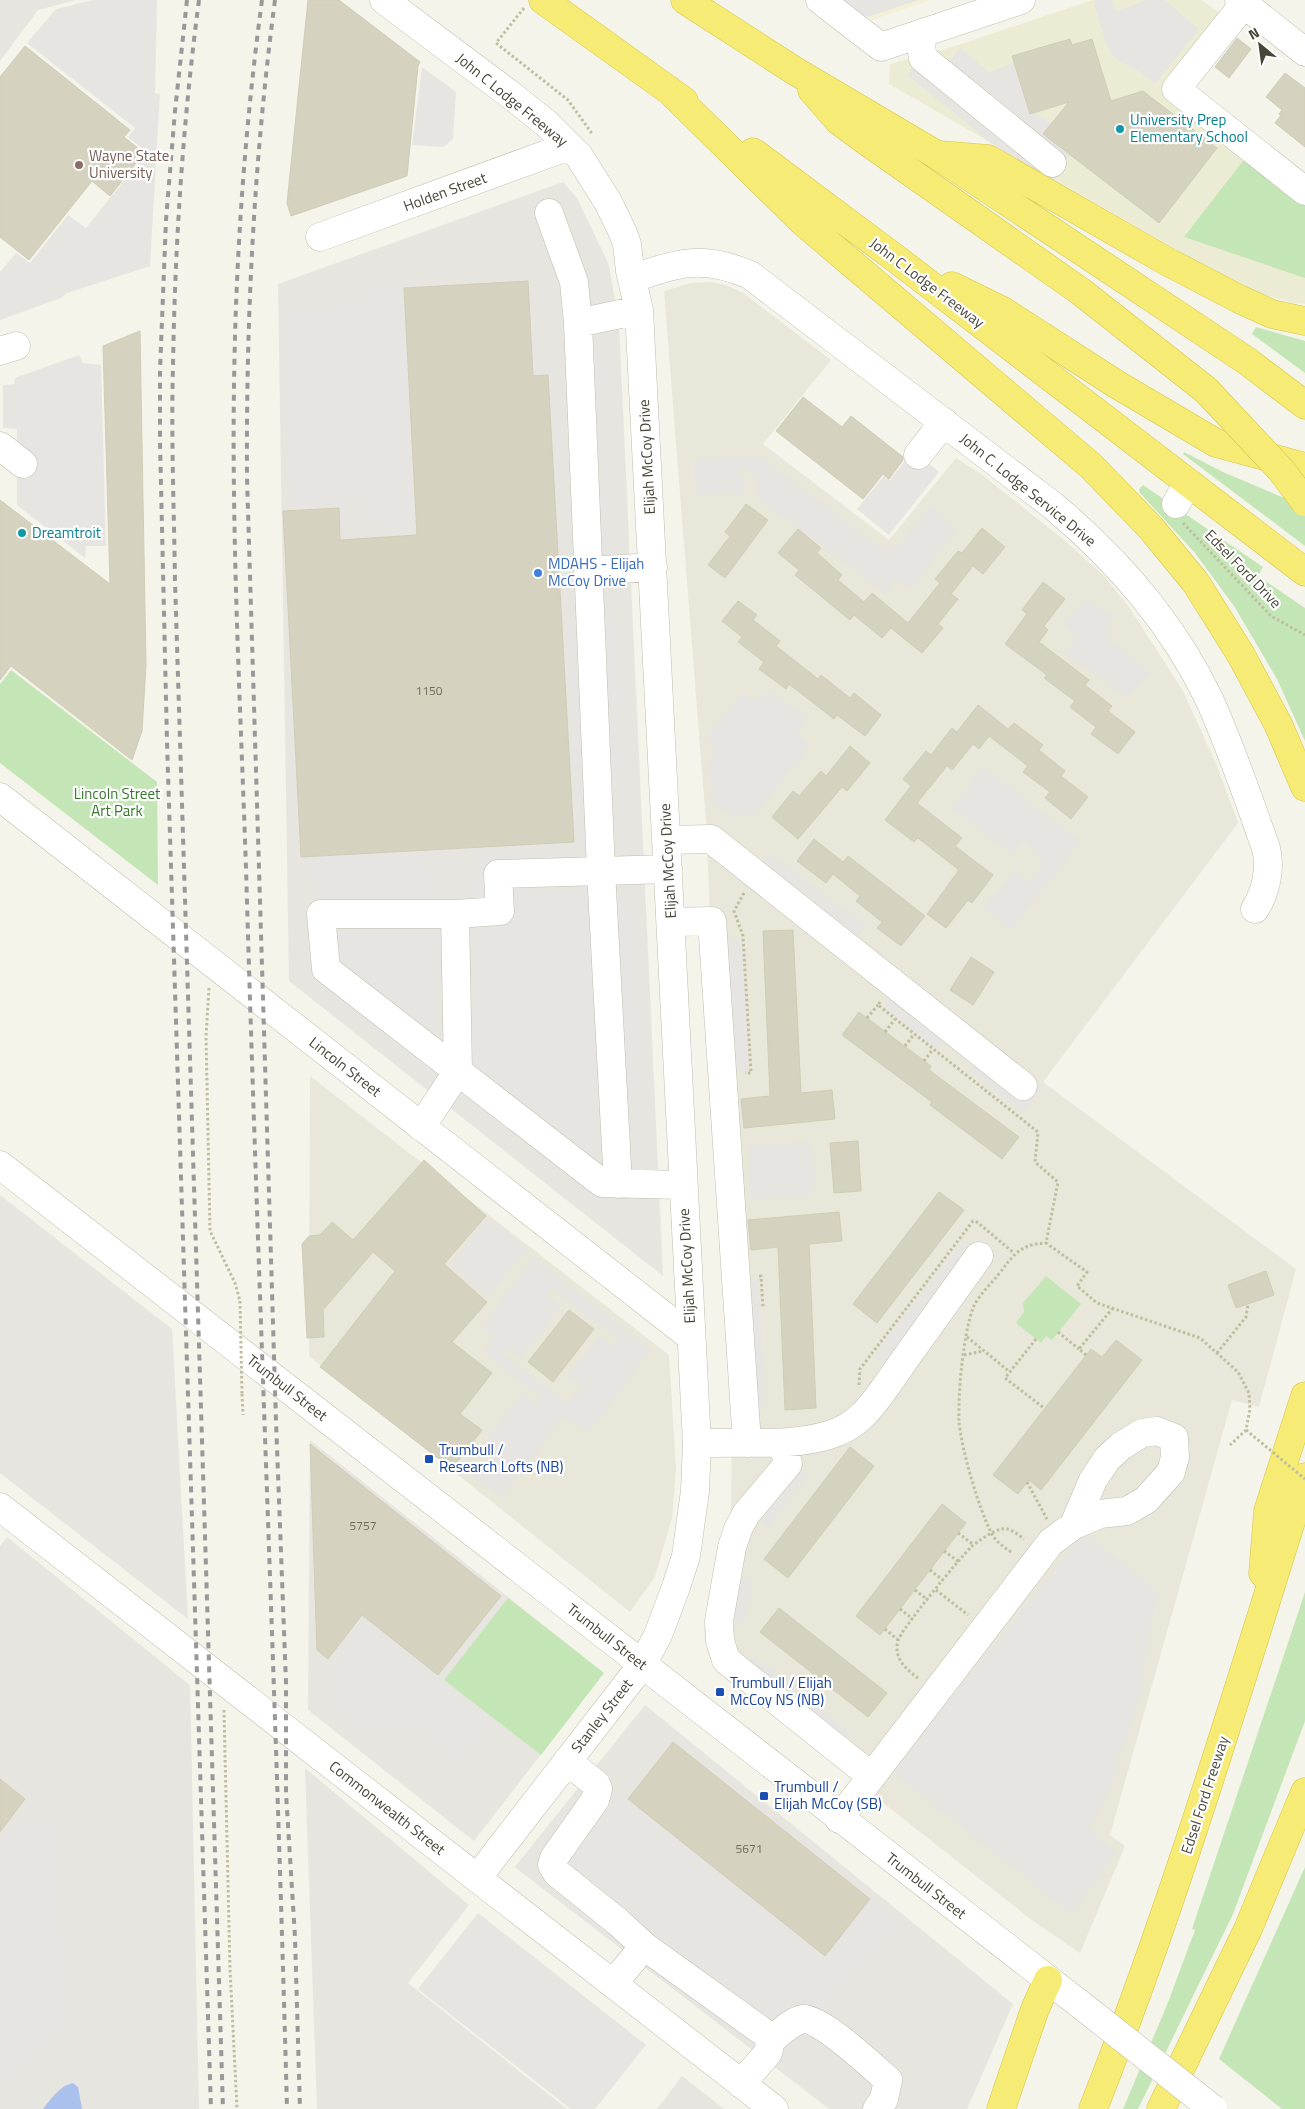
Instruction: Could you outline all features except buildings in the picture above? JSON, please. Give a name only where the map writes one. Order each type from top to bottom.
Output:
[{"type":"highway","points":[[685,0],[795,71],[937,155],[1247,361],[1305,405]]},
{"type":"highway","name":"John C Lodge Freeway","points":[[534,4],[669,90],[895,258],[1167,505],[1305,572]]},
{"type":"highway","points":[[795,71],[840,120],[861,138],[1080,291],[1206,390],[1280,470],[1305,502]]},
{"type":"highway","points":[[669,90],[803,222],[1092,466],[1167,505],[1151,528],[1196,583],[1241,655],[1278,724],[1305,787]]},
{"type":"highway","points":[[937,155],[988,159],[1168,262],[1239,299],[1272,314],[1305,321]]},
{"type":"highway","points":[[895,258],[1003,312],[1116,384],[1216,443],[1305,467]]},
{"type":"highway","points":[[1258,1626],[1268,1511],[1305,1396]]},
{"type":"highway","name":"Edsel Ford Freeway","points":[[1093,2109],[1167,1910],[1305,1478]]},
{"type":"highway","points":[[1242,1679],[1305,1532]]},
{"type":"highway","points":[[1161,2109],[1248,1930],[1305,1792]]},
{"type":"highway","points":[[1001,2109],[1035,2009],[1048,1980]]},
{"type":"street","name":"John C Lodge Freeway","points":[[384,0],[512,96],[546,124],[582,142],[591,174],[617,220],[627,244],[632,279]]},
{"type":"street","points":[[820,0],[881,47],[1021,0]]},
{"type":"street","points":[[1305,52],[1241,2],[1176,89],[1305,191]]},
{"type":"street","points":[[919,35],[923,58],[1052,163]]},
{"type":"street","name":"Holden Street","points":[[320,236],[582,142]]},
{"type":"street","points":[[549,213],[574,282],[578,323],[601,870],[618,1184]]},
{"type":"street","name":"John C. Lodge Service Drive","points":[[632,279],[669,265],[695,262],[721,264],[750,276],[944,422],[1086,534],[1130,579],[1172,635],[1195,673],[1220,724],[1266,848],[1269,862],[1263,893],[1255,910]]},
{"type":"street","name":"Elijah McCoy Drive","points":[[632,279],[639,310],[671,922],[690,1337],[697,1444]]},
{"type":"street","points":[[578,323],[639,310]]},
{"type":"street","points":[[918,455],[944,422]]},
{"type":"street","points":[[0,446],[22,464]]},
{"type":"street","points":[[588,571],[653,567]]},
{"type":"street","name":"Lincoln Street","points":[[0,797],[690,1337]]},
{"type":"street","points":[[666,840],[711,839],[1023,1086]]},
{"type":"street","points":[[668,869],[498,874],[500,911],[455,914],[321,914],[326,969],[602,1183],[683,1185]]},
{"type":"street","points":[[421,1127],[458,1071],[455,914]]},
{"type":"street","points":[[671,922],[712,920],[746,1443]]},
{"type":"street","name":"Trumbull Street","points":[[0,1165],[1214,2109]]},
{"type":"street","points":[[697,1444],[783,1443],[832,1434],[852,1425],[865,1413],[979,1256]]},
{"type":"street","points":[[783,1443],[788,1464],[746,1514],[732,1546],[719,1621],[720,1641],[726,1660],[871,1776]]},
{"type":"street","name":"Stanley Street","points":[[477,1878],[642,1664],[666,1617],[686,1556],[695,1491],[697,1444]]},
{"type":"street","name":"Commonwealth Street","points":[[0,1507],[771,2108]]},
{"type":"street","points":[[839,1819],[1051,1542],[1061,1524]]},
{"type":"street","points":[[567,1762],[596,1784],[598,1789],[595,1800],[554,1858],[552,1865],[556,1873],[618,1922],[644,1946],[766,2034],[771,2040]]},
{"type":"street","points":[[613,1984],[644,1946]]},
{"type":"street","points":[[741,2084],[768,2053],[771,2040],[801,2019],[808,2019],[826,2027],[888,2080],[884,2099],[877,2109]]},
{"type":"path","points":[[534,4],[496,43],[568,100],[582,142]]},
{"type":"path","name":"Edsel Ford Drive","points":[[1167,505],[1271,616],[1305,635]]},
{"type":"path","points":[[210,962],[206,1036],[210,1231],[235,1283],[240,1301],[243,1415]]},
{"type":"path","points":[[866,1018],[895,984]]},
{"type":"path","points":[[878,1005],[1038,1132],[1035,1162],[1058,1182],[1046,1242]]},
{"type":"path","points":[[885,1032],[895,1019]]},
{"type":"path","points":[[905,1046],[914,1034]]},
{"type":"path","points":[[924,1061],[933,1049]]},
{"type":"path","points":[[859,1387],[860,1369],[973,1221],[977,1222],[1014,1253]]},
{"type":"path","points":[[1011,1552],[997,1541],[992,1534],[970,1472],[959,1423],[959,1392],[973,1307],[1014,1253],[1036,1243],[1046,1242],[1087,1272],[1077,1286],[1097,1303],[1200,1338],[1217,1353],[1238,1372],[1249,1393],[1250,1408],[1246,1430],[1230,1445]]},
{"type":"path","points":[[1217,1353],[1246,1317],[1248,1304]]},
{"type":"path","points":[[1079,1349],[1112,1309]]},
{"type":"path","points":[[1058,1332],[1086,1355]]},
{"type":"path","points":[[967,1337],[1010,1372]]},
{"type":"path","points":[[1036,1339],[1005,1378],[1044,1408]]},
{"type":"path","points":[[964,1355],[985,1351]]},
{"type":"path","points":[[1246,1430],[1305,1478]]},
{"type":"path","points":[[1027,1482],[1061,1524]]},
{"type":"path","points":[[924,1683],[904,1668],[898,1652],[898,1640],[913,1619],[974,1545],[1001,1529],[1012,1530],[1030,1544]]},
{"type":"path","points":[[958,1533],[974,1545]]},
{"type":"path","points":[[944,1551],[959,1562]]},
{"type":"path","points":[[930,1570],[944,1581]]},
{"type":"path","points":[[915,1590],[928,1600]]},
{"type":"path","points":[[936,1590],[972,1618]]},
{"type":"path","points":[[900,1609],[913,1619]]},
{"type":"path","points":[[885,1630],[898,1640]]},
{"type":"path","points":[[231,1687],[224,1707],[230,1969],[237,2109]]},
{"type":"shaded area","points":[[0,0],[76,0],[38,10],[0,61]]},
{"type":"shaded area","points":[[93,0],[157,0],[155,93],[160,94],[150,266],[67,293],[61,298],[0,320],[0,272],[16,253],[30,263],[68,215],[86,228],[147,152],[128,137],[135,128],[27,43],[56,9]]},
{"type":"shaded area","points":[[837,0],[919,0],[871,16],[857,17]]},
{"type":"shaded area","points":[[846,0],[931,0],[872,20]]},
{"type":"shaded area","points":[[1092,0],[1202,0],[1237,27],[1176,102],[1305,203],[1305,304],[1293,303],[1259,293],[1215,272],[889,84],[890,64],[958,45]]},
{"type":"shaded area","points":[[1112,0],[1116,11],[1147,0],[1165,0],[1199,29],[1155,84],[1111,54],[1093,1]]},
{"type":"shaded area","points":[[960,48],[990,73],[1014,63],[1030,114],[1036,113],[1051,124],[1044,135],[1070,155],[1054,180],[996,147],[907,75],[915,66],[940,54],[949,61]]},
{"type":"shaded area","points":[[422,67],[456,92],[453,139],[443,147],[412,145]]},
{"type":"shaded area","points":[[563,182],[577,198],[609,265],[619,323],[663,1276],[289,981],[278,284]]},
{"type":"shaded area","points":[[710,282],[726,285],[743,293],[831,360],[763,444],[889,540],[956,458],[981,474],[1064,540],[1104,576],[1129,607],[1183,691],[1217,766],[1238,823],[1043,1082],[1296,1269],[1259,1407],[1232,1400],[1110,1835],[1125,1846],[1080,1953],[1037,1924],[718,1673],[708,1654],[704,1630],[731,1520],[732,1419],[706,822],[664,291],[691,283]]},
{"type":"shaded area","points":[[403,287],[415,529],[391,532],[378,517],[367,518],[364,492],[343,495],[344,682],[295,684],[292,437],[287,407],[282,400],[282,312],[339,308],[359,301],[364,292]]},
{"type":"shaded area","points":[[79,355],[83,363],[101,365],[106,546],[86,546],[85,558],[17,505],[17,429],[3,428],[3,385],[14,384],[15,378]]},
{"type":"shaded area","points":[[604,359],[611,544],[595,545],[598,592],[612,592],[627,852],[609,853],[611,899],[628,898],[646,1192],[622,1197],[611,1212],[475,1103],[480,1097],[436,1058],[427,1070],[325,989],[333,979],[315,970],[311,818],[393,814],[395,859],[422,858],[423,868],[431,868],[432,899],[473,897],[472,870],[477,869],[476,851],[572,848],[573,865],[592,858],[593,839],[579,839],[567,617],[581,617],[584,610],[573,600],[570,594],[569,547],[571,538],[580,524],[576,522],[561,523],[554,409],[568,408],[565,363]]},
{"type":"shaded area","points":[[913,451],[939,472],[889,535],[857,509],[884,476],[890,480]]},
{"type":"shaded area","points":[[759,456],[879,547],[888,550],[902,543],[930,507],[956,529],[911,589],[896,580],[886,593],[757,497],[758,478],[742,467],[737,474],[743,479],[743,493],[697,495],[693,460]]},
{"type":"shaded area","points":[[1085,598],[1113,617],[1109,621],[1108,640],[1151,673],[1127,698],[1066,652],[1078,638],[1064,625]]},
{"type":"shaded area","points":[[770,690],[806,717],[797,732],[810,746],[753,817],[744,813],[735,818],[712,800],[708,767],[714,747],[706,737],[741,693],[756,702]]},
{"type":"shaded area","points":[[983,766],[1080,842],[1012,930],[984,907],[1014,872],[1030,881],[1040,869],[1040,859],[1024,840],[1011,854],[953,808]]},
{"type":"shaded area","points":[[769,853],[866,926],[844,955],[747,882]]},
{"type":"shaded area","points":[[743,940],[750,1070],[717,1072],[711,942]]},
{"type":"shaded area","points":[[906,980],[960,1023],[937,1050],[883,1007]]},
{"type":"shaded area","points":[[989,1044],[1044,1087],[1023,1114],[968,1071]]},
{"type":"shaded area","points":[[310,1076],[669,1355],[676,1469],[672,1518],[655,1577],[630,1612],[309,1356]]},
{"type":"shaded area","points":[[808,1142],[813,1155],[815,1179],[810,1196],[749,1199],[749,1146]]},
{"type":"shaded area","points":[[0,1195],[172,1329],[188,1619],[0,1473]]},
{"type":"shaded area","points":[[488,1217],[527,1248],[488,1297],[449,1265]]},
{"type":"shaded area","points":[[964,1239],[991,1260],[902,1376],[874,1356]]},
{"type":"shaded area","points":[[533,1257],[651,1350],[588,1433],[564,1416],[502,1499],[473,1476],[482,1470],[491,1459],[479,1449],[522,1393],[535,1402],[540,1397],[484,1352],[494,1337],[482,1327]],"holes":[[[552,1288],[618,1340],[613,1346],[599,1336],[568,1375],[581,1386],[567,1404],[503,1354],[507,1348],[520,1358],[561,1306],[547,1294]]]},
{"type":"shaded area","points":[[759,1279],[765,1407],[736,1408],[730,1281]]},
{"type":"shaded area","points":[[310,1440],[604,1673],[474,1841],[308,1710]]},
{"type":"shaded area","points":[[782,1453],[809,1475],[768,1527],[741,1505]]},
{"type":"shaded area","points":[[1085,1531],[1157,1592],[1140,1696],[1124,1745],[1114,1758],[1119,1763],[1101,1807],[1088,1828],[1116,1853],[1072,1914],[892,1772]]},
{"type":"shaded area","points":[[7,1537],[190,1685],[199,2109],[0,2109],[0,1546]]},
{"type":"shaded area","points":[[725,1574],[754,1581],[744,1624],[714,1616]]},
{"type":"shaded area","points":[[365,1623],[490,1723],[461,1760],[402,1713],[381,1738],[325,1694],[341,1674],[331,1665]]},
{"type":"shaded area","points":[[756,1657],[850,1732],[830,1757],[736,1682]]},
{"type":"shaded area","points":[[645,1705],[1013,2004],[967,2109],[829,2109],[515,1867]]},
{"type":"shaded area","points":[[305,1768],[469,1905],[408,1983],[567,2109],[317,2109]]},
{"type":"shaded area","points":[[580,1786],[611,1810],[623,1796],[824,1956],[870,1899],[894,1918],[775,2067],[515,1867]]},
{"type":"shaded area","points":[[55,1813],[60,1992],[51,2005],[63,2014],[0,2094],[0,1844],[16,1823],[29,1834],[38,1822]]},
{"type":"shaded area","points":[[478,1913],[646,2045],[595,2109],[571,2109],[418,1989]]},
{"type":"shaded area","points":[[682,2076],[724,2109],[657,2109]]},
{"type":"green space","points":[[1246,157],[1305,203],[1305,278],[1184,237]]},
{"type":"green space","points":[[1256,327],[1305,341],[1305,373],[1252,334]]},
{"type":"green space","points":[[1184,452],[1223,472],[1282,497],[1305,500],[1305,546],[1183,454]]},
{"type":"green space","points":[[1143,485],[1263,567],[1258,576],[1305,608],[1305,741],[1277,679],[1234,606],[1195,553],[1140,493],[1139,489]]},
{"type":"green space","name":"Lincoln Street Art Park","points":[[11,670],[157,782],[158,885],[0,763],[0,684]]},
{"type":"green space","points":[[1046,1276],[1081,1304],[1052,1340],[1046,1336],[1041,1343],[1016,1323],[1024,1312],[1023,1303]]},
{"type":"green space","points":[[1305,1592],[1305,1721],[1233,1914],[1138,2109],[1123,2109],[1167,2005],[1195,1930],[1192,1929]]},
{"type":"green space","points":[[508,1598],[604,1673],[541,1755],[444,1680]]},
{"type":"green space","points":[[1305,1867],[1305,2109],[1282,2109],[1219,2059]]},
{"type":"water","points":[[73,2083],[78,2087],[82,2109],[43,2109],[60,2090]]},
{"type":"railway","points":[[187,0],[166,220],[160,371],[160,442],[167,742],[211,2109]]},
{"type":"railway","points":[[199,0],[188,91],[178,228],[172,446],[223,2109]]},
{"type":"railway","points":[[262,0],[248,126],[238,253],[234,471],[236,603],[287,2109]]},
{"type":"railway","points":[[275,0],[262,119],[253,239],[248,358],[247,478],[276,1421],[286,1683],[286,1793],[295,1937],[300,2109]]},
{"type":"place","name":"University Prep Elementary School","points":[[1120,129]]},
{"type":"place","name":"Wayne State University","points":[[79,165]]},
{"type":"place","name":"Dreamtroit","points":[[22,533]]},
{"type":"place","name":"MDAHS - Elijah McCoy Drive","points":[[538,573]]},
{"type":"place","name":"Trumbull / Research Lofts (NB)","points":[[429,1459]]},
{"type":"place","name":"Trumbull / Elijah McCoy NS (NB)","points":[[720,1692]]},
{"type":"place","name":"Trumbull / Elijah McCoy (SB)","points":[[764,1796]]}]
